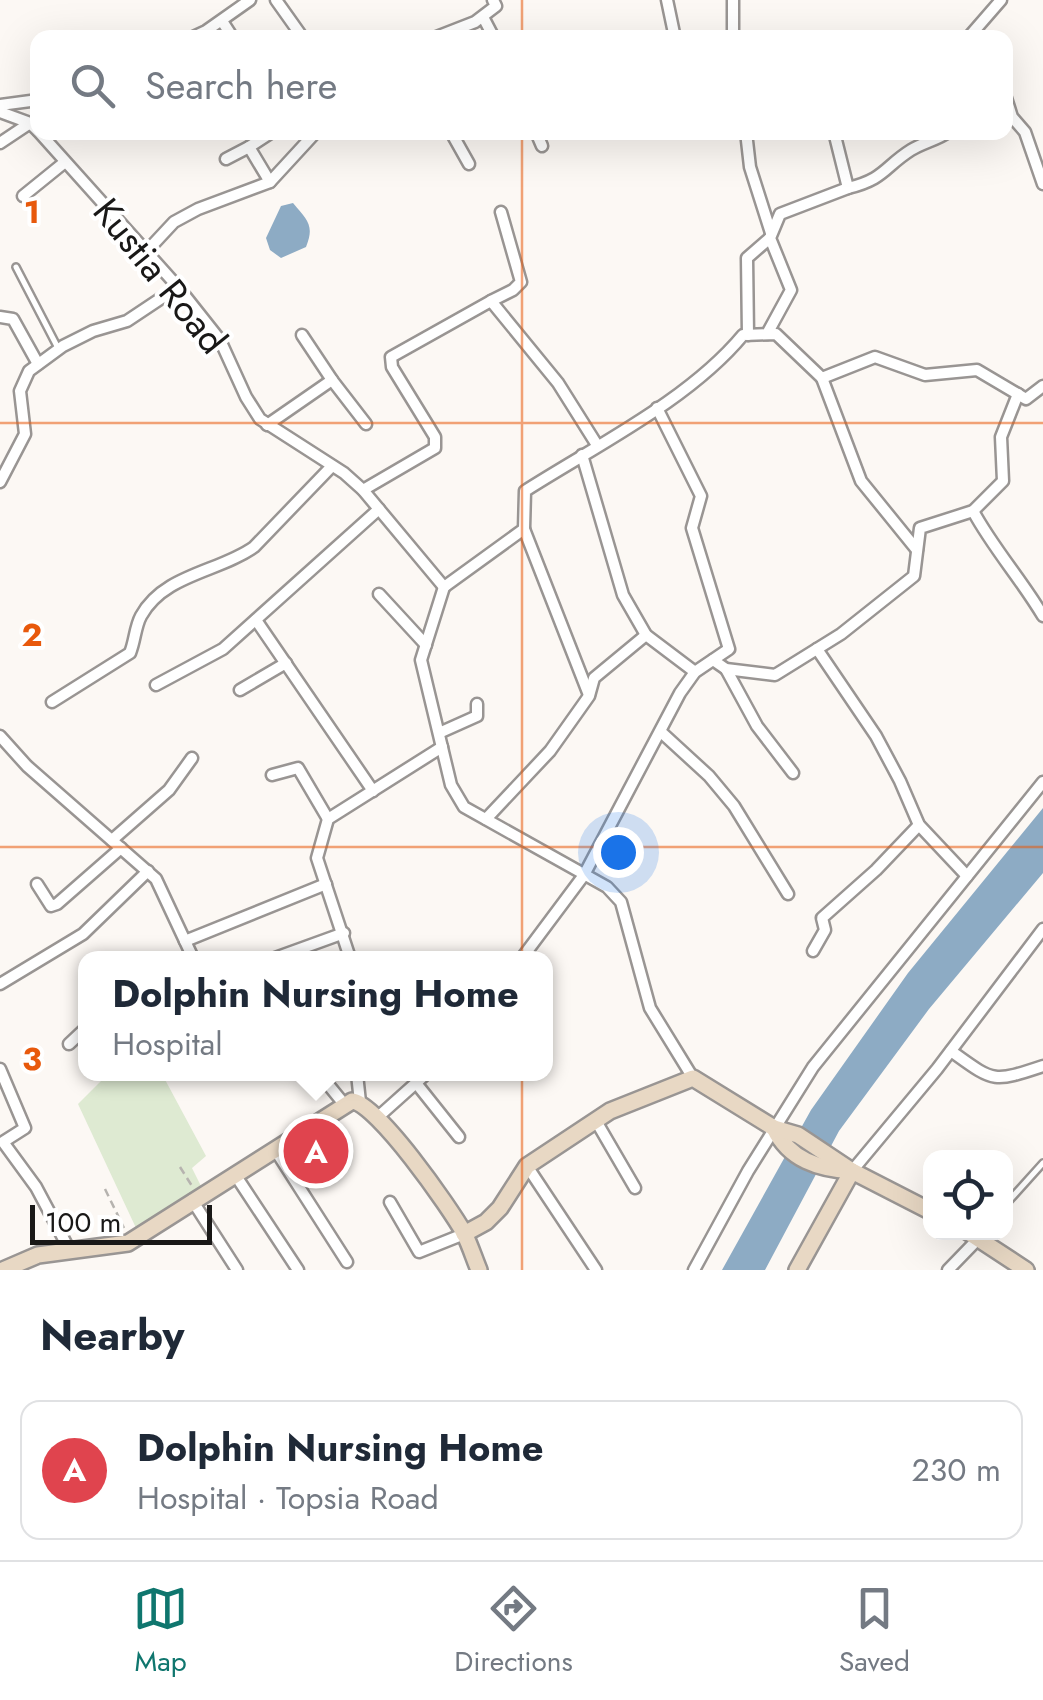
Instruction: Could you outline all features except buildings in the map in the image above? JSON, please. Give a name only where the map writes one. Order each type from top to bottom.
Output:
[{"type":"street","points":[[205,30],[250,0]]},
{"type":"street","points":[[276,0],[297,30]]},
{"type":"street","points":[[453,30],[483,17],[496,6],[493,0]]},
{"type":"street","points":[[667,0],[673,30]]},
{"type":"street","points":[[733,30],[734,0]]},
{"type":"street","points":[[977,30],[1001,0]]},
{"type":"street","points":[[483,17],[490,30]]},
{"type":"street","points":[[222,20],[228,30]]},
{"type":"street","points":[[0,109],[30,102]]},
{"type":"street","name":"Kustia Road","points":[[0,109],[30,126]]},
{"type":"street","points":[[1013,118],[1025,132],[1043,184]]},
{"type":"street","points":[[0,143],[30,131]]},
{"type":"street","name":"Kustia Road","points":[[46,140],[178,287],[220,340],[246,397],[267,425],[362,490],[444,587]]},
{"type":"street","points":[[226,159],[260,140]]},
{"type":"street","points":[[146,252],[174,222],[270,182],[309,140]]},
{"type":"street","points":[[456,140],[469,164]]},
{"type":"street","points":[[539,140],[542,146]]},
{"type":"street","points":[[747,140],[750,166],[770,236],[790,290],[768,334]]},
{"type":"street","points":[[836,140],[848,188]]},
{"type":"street","points":[[748,335],[746,258],[770,236],[780,214],[865,184],[891,170],[896,160],[930,140]]},
{"type":"street","points":[[249,147],[270,182]]},
{"type":"street","points":[[23,196],[65,162]]},
{"type":"street","points":[[362,490],[435,448],[435,438],[392,367],[391,358],[513,290],[520,282],[500,212]]},
{"type":"street","points":[[1,475],[26,429],[22,381],[38,364],[93,331],[127,321],[178,287]]},
{"type":"street","points":[[492,300],[558,384],[597,445]]},
{"type":"street","points":[[0,318],[14,320],[38,364]]},
{"type":"street","points":[[589,696],[524,528],[526,491],[657,408],[723,360],[743,336],[776,334],[822,378],[860,481],[917,550]]},
{"type":"street","points":[[302,335],[366,424]]},
{"type":"street","points":[[822,378],[875,356],[925,375],[977,370],[1026,399],[1043,386]]},
{"type":"street","points":[[267,425],[332,380]]},
{"type":"street","points":[[726,669],[775,675],[841,634],[914,576],[920,528],[972,511],[1003,481],[1001,437],[1018,394]]},
{"type":"street","points":[[527,951],[584,875],[680,692],[695,672],[729,649],[692,528],[701,496],[657,408]]},
{"type":"street","points":[[582,455],[623,595],[646,635],[695,672]]},
{"type":"street","points":[[52,702],[130,654],[138,622],[154,600],[183,578],[254,546],[332,466]]},
{"type":"street","points":[[156,685],[222,650],[379,508]]},
{"type":"street","points":[[972,511],[1043,616]]},
{"type":"street","points":[[524,528],[444,587],[421,660],[452,785],[464,806],[607,887],[621,902],[650,1008],[693,1078],[774,1128],[798,1135],[852,1170],[923,1207]]},
{"type":"street","points":[[379,594],[426,645]]},
{"type":"street","points":[[256,620],[373,791]]},
{"type":"street","points":[[486,819],[550,751],[589,696],[594,678],[646,635]]},
{"type":"street","points":[[817,649],[876,736],[919,824],[966,876]]},
{"type":"street","points":[[713,660],[726,669],[757,726],[793,773]]},
{"type":"street","points":[[240,690],[286,663]]},
{"type":"street","points":[[439,733],[477,716],[477,704]]},
{"type":"street","points":[[661,732],[709,776],[734,806],[788,894]]},
{"type":"street","points":[[0,736],[27,766],[156,878],[187,951]]},
{"type":"street","points":[[348,951],[317,858],[328,820],[442,747]]},
{"type":"street","points":[[38,884],[51,906],[57,904],[169,790],[192,758]]},
{"type":"street","points":[[272,775],[298,768],[328,820]]},
{"type":"street","points":[[694,1270],[813,1067],[1043,782]]},
{"type":"street","points":[[813,952],[824,930],[822,918],[876,870],[919,824]]},
{"type":"street","points":[[0,984],[83,934],[148,871]]},
{"type":"street","points":[[189,951],[326,884]]},
{"type":"street","points":[[797,1270],[852,1170],[1043,929]]},
{"type":"street","points":[[293,951],[344,932]]},
{"type":"street","points":[[69,1044],[78,1036]]},
{"type":"street","points":[[950,1051],[987,1076],[1002,1079],[1043,1066]]},
{"type":"street","points":[[0,1069],[25,1128],[3,1142],[36,1186],[69,1249]]},
{"type":"street","points":[[390,1202],[418,1252],[464,1234],[486,1222],[500,1208],[527,1166],[610,1111],[693,1078]]},
{"type":"street","points":[[327,1081],[352,1103],[378,1118],[406,1151],[464,1234],[480,1270]]},
{"type":"street","points":[[3,1270],[28,1258],[131,1241],[352,1103],[356,1081]]},
{"type":"street","points":[[378,1118],[416,1083],[459,1137]]},
{"type":"street","points":[[596,1121],[635,1188]]},
{"type":"street","points":[[774,1128],[783,1146],[820,1169],[852,1170]]},
{"type":"street","points":[[276,1151],[348,1262]]},
{"type":"street","points":[[527,1166],[596,1270]]},
{"type":"street","points":[[236,1176],[298,1270]]},
{"type":"street","points":[[195,1198],[237,1270]]},
{"type":"street","points":[[948,1270],[970,1240]]},
{"type":"street","points":[[981,1240],[1026,1270]]},
{"type":"lane","points":[[16,267],[59,349]]},
{"type":"lane","points":[[1013,1196],[1043,1163]]},
{"type":"path","points":[[180,1167],[195,1198]]},
{"type":"path","points":[[105,1189],[131,1241]]},
{"type":"green space","points":[[101,1081],[166,1081],[206,1156],[192,1168],[201,1186],[136,1228],[78,1104]]},
{"type":"water","points":[[293,203],[308,223],[309,239],[306,247],[281,258],[270,250],[266,238],[281,206]]},
{"type":"water","points":[[1043,808],[1043,873],[929,1009],[839,1131],[765,1270],[722,1270],[811,1110],[908,973]]},
{"type":"place","name":"Dolphin Nursing Home","points":[[316,1151]]}]
